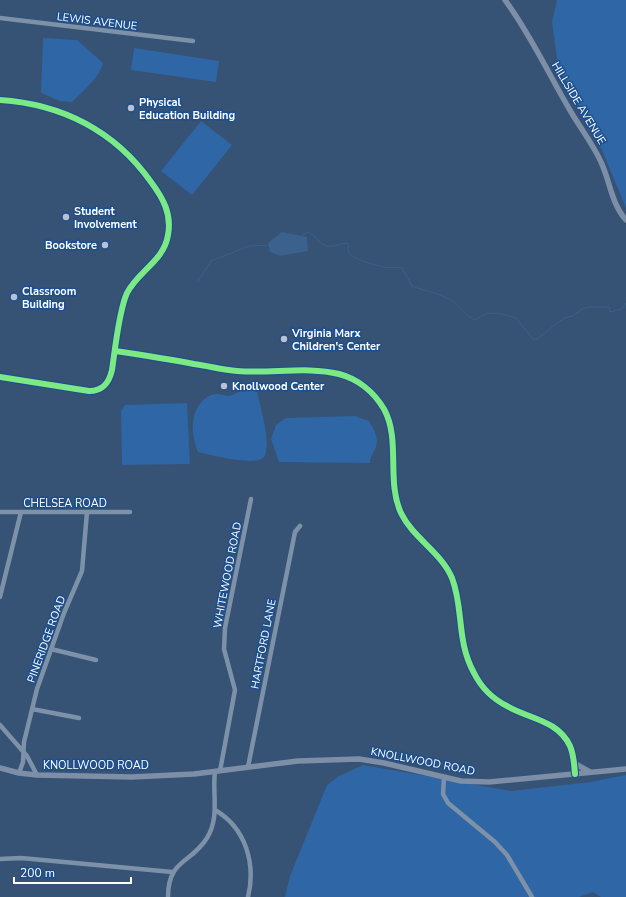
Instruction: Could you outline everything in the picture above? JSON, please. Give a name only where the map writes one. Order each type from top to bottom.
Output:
[{"type":"main road","name":"HILLSIDE AVENUE","points":[[505,0],[526,33],[571,113],[597,154],[605,170],[614,201],[626,220]]},
{"type":"main road","name":"KNOLLWOOD ROAD","points":[[0,768],[19,773],[37,775],[132,777],[218,771],[320,759],[359,760],[384,763],[444,778],[489,782],[626,769]]},
{"type":"main road","points":[[574,763],[591,773]]},
{"type":"street","name":"LEWIS AVENUE","points":[[0,18],[193,41]]},
{"type":"street","points":[[0,100],[27,102],[52,108],[78,119],[100,131],[122,148],[143,170],[164,202],[170,227],[166,244],[154,263],[127,292],[123,304],[112,370],[107,383],[94,391],[0,377]]},
{"type":"street","points":[[115,351],[236,371],[327,371],[352,378],[368,390],[384,410],[388,420],[391,432],[396,492],[401,512],[413,531],[443,562],[452,578],[463,648],[475,676],[498,701],[518,712],[547,722],[557,729],[570,744],[575,774]]},
{"type":"street","name":"WHITEWOOD ROAD","points":[[218,771],[235,690],[224,649],[225,628],[251,499]]},
{"type":"street","name":"CHELSEA ROAD","points":[[0,512],[130,512]]},
{"type":"street","points":[[0,597],[21,512]]},
{"type":"street","name":"PINERIDGE ROAD","points":[[19,773],[23,762],[22,750],[32,709],[51,649],[82,571],[87,512]]},
{"type":"street","name":"HARTFORD LANE","points":[[248,767],[295,532],[300,526]]},
{"type":"street","points":[[51,649],[96,660]]},
{"type":"street","points":[[32,709],[79,718]]},
{"type":"street","points":[[0,725],[22,750],[37,775]]},
{"type":"street","points":[[168,897],[172,872],[179,864],[197,850],[207,838],[212,827],[218,771]]},
{"type":"street","points":[[444,778],[443,794],[448,803],[459,814],[495,842],[506,855],[532,897]]},
{"type":"street","points":[[215,810],[236,827],[248,851],[252,883],[248,897]]},
{"type":"street","points":[[0,859],[21,858],[172,872]]},
{"type":"shaded area","points":[[557,0],[626,0],[626,208],[601,148],[558,66],[552,22]]},
{"type":"shaded area","points":[[43,38],[77,40],[103,63],[95,79],[72,102],[60,101],[41,93]]},
{"type":"shaded area","points":[[134,48],[219,61],[216,82],[131,70]]},
{"type":"shaded area","points":[[201,121],[232,145],[192,195],[161,171]]},
{"type":"shaded area","points":[[282,232],[307,237],[308,251],[280,256],[270,252],[268,243]]},
{"type":"shaded area","points":[[246,388],[257,392],[263,415],[267,443],[264,457],[260,460],[243,461],[198,452],[195,445],[193,420],[199,406],[211,395],[218,394],[229,396]]},
{"type":"shaded area","points":[[187,403],[190,464],[122,465],[121,411],[125,405]]},
{"type":"shaded area","points":[[355,416],[369,421],[376,434],[377,444],[370,463],[279,462],[271,439],[276,425],[286,418]]},
{"type":"shaded area","points":[[363,765],[511,791],[590,782],[626,775],[626,897],[601,897],[593,892],[579,897],[285,897],[290,876],[327,785],[339,776]]},
{"type":"waterway","points":[[301,236],[308,232],[326,246],[348,244],[348,250],[358,259],[386,268],[402,268],[412,286],[451,300],[468,316],[475,320],[487,313],[502,314],[516,318],[533,339],[537,339],[564,318],[573,316],[582,309],[589,307],[609,307],[610,312],[622,309],[626,303]]},
{"type":"waterway","points":[[198,281],[211,261],[249,246],[269,245]]},
{"type":"cycle path","points":[[0,100],[45,107],[66,114],[85,123],[104,135],[121,148],[137,164],[163,200],[169,220],[166,244],[156,259],[137,278],[124,300],[112,370],[109,379],[102,388],[89,391],[0,377]]},
{"type":"cycle path","points":[[115,351],[250,372],[302,370],[327,372],[346,376],[365,387],[380,403],[389,421],[393,447],[394,488],[401,513],[412,530],[441,560],[452,578],[458,601],[462,637],[468,661],[474,673],[484,688],[497,700],[551,725],[565,737],[570,746],[574,760],[575,774]]},
{"type":"place","name":"Physical Education Building","points":[[131,108]]},
{"type":"place","name":"Student Involvement","points":[[66,217]]},
{"type":"place","name":"Bookstore","points":[[105,245]]},
{"type":"place","name":"Classroom Building","points":[[14,297]]},
{"type":"place","name":"Virginia Marx Children's Center","points":[[284,339]]},
{"type":"place","name":"Knollwood Center","points":[[224,386]]}]
